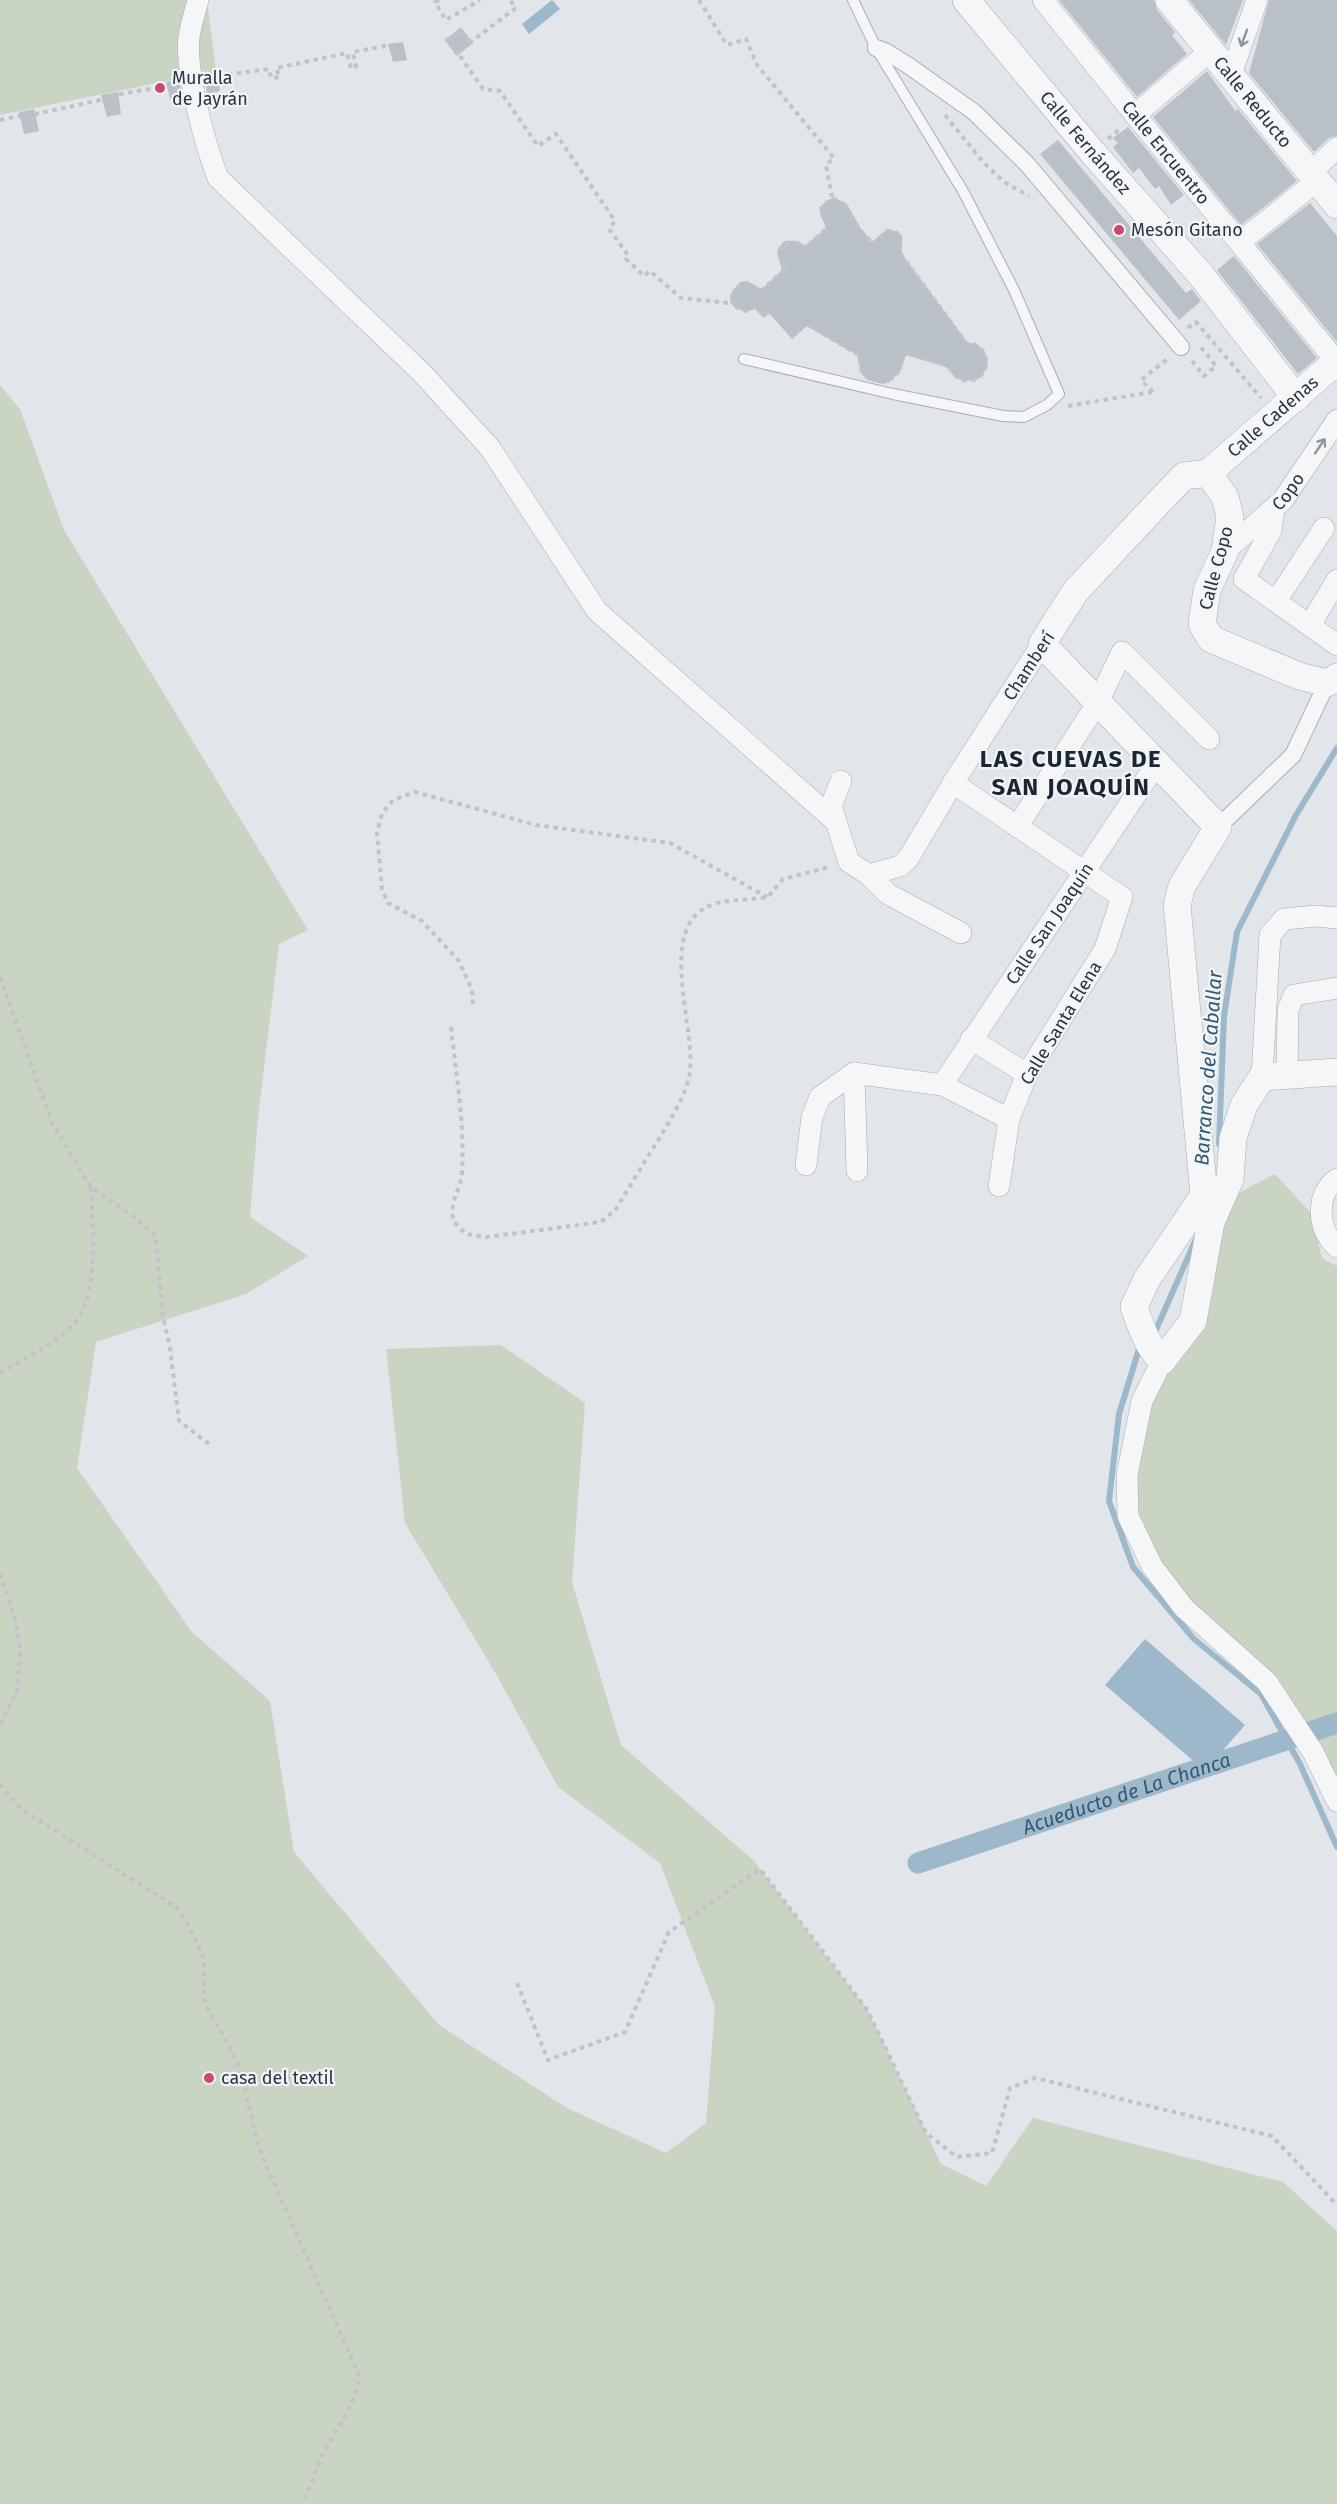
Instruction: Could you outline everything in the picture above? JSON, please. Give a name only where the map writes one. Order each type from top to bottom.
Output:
[{"type":"street","points":[[198,0],[189,37],[192,76],[206,148],[218,178],[423,374],[490,448],[597,611],[835,820]]},
{"type":"street","name":"Calle Fernández","points":[[966,0],[1093,153],[1201,275],[1286,406]]},
{"type":"street","name":"Calle Encuentro","points":[[1044,0],[1134,115],[1337,361]]},
{"type":"street","name":"Calle Reducto","points":[[1169,0],[1337,205]]},
{"type":"street","points":[[1230,76],[1257,0]]},
{"type":"street","points":[[876,48],[902,61],[974,112],[1027,164],[1187,343]]},
{"type":"street","points":[[1134,115],[1210,51]]},
{"type":"street","points":[[1240,242],[1313,177],[1337,148]]},
{"type":"street","name":"Calle Cadenas","points":[[1208,473],[1337,361]]},
{"type":"street","name":"Copo","points":[[1225,551],[1283,500],[1337,420]]},
{"type":"street","name":"Calle Copo","points":[[1208,473],[1225,497],[1230,517],[1225,551],[1207,590],[1202,624],[1211,639],[1299,676],[1332,680]]},
{"type":"street","name":"Chamberí","points":[[869,875],[900,866],[908,859],[953,783],[1075,592],[1184,476],[1208,473]]},
{"type":"street","points":[[1274,509],[1271,531],[1244,579],[1337,645]]},
{"type":"street","points":[[1276,601],[1324,528]]},
{"type":"street","points":[[1310,626],[1337,580]]},
{"type":"street","points":[[1042,644],[1218,827]]},
{"type":"street","points":[[1017,827],[1098,702],[1122,652],[1209,739]]},
{"type":"street","points":[[1157,1356],[1140,1326],[1134,1307],[1147,1279],[1204,1195],[1177,905],[1182,886],[1218,827],[1293,756],[1332,680]]},
{"type":"street","name":"Calle San Joaquín","points":[[942,1085],[970,1039],[1085,872],[1156,763]]},
{"type":"street","points":[[841,781],[831,806],[849,862],[869,875],[888,894],[961,933]]},
{"type":"street","points":[[953,783],[1085,872]]},
{"type":"street","name":"Calle Santa Elena","points":[[999,1186],[1009,1119],[1027,1074],[1105,949],[1122,897],[1085,872]]},
{"type":"street","points":[[1275,1077],[1270,935],[1284,919],[1316,916],[1337,918]]},
{"type":"street","points":[[1337,987],[1294,995],[1288,1010],[1275,1077],[1244,1105],[1233,1138],[1230,1179],[1211,1222],[1193,1321],[1157,1356],[1142,1401],[1127,1475],[1128,1516],[1152,1566],[1184,1608],[1267,1682],[1313,1752],[1337,1802]]},
{"type":"street","points":[[970,1039],[1027,1074]]},
{"type":"street","points":[[1275,1077],[1337,1072]]},
{"type":"street","points":[[854,1073],[857,1171]]},
{"type":"street","points":[[806,1165],[812,1117],[820,1097],[854,1073],[942,1085],[1009,1119]]},
{"type":"street","points":[[1337,1179],[1324,1195],[1321,1225],[1328,1240],[1337,1247]]},
{"type":"lane","points":[[744,359],[893,394],[1003,416],[1024,417],[1047,405],[1059,394],[1014,290],[963,191],[876,48],[853,0]]},
{"type":"path","points":[[439,0],[435,2],[446,20],[480,0]]},
{"type":"path","points":[[469,43],[460,31],[447,40],[456,53],[516,8],[510,0]]},
{"type":"path","points":[[699,0],[727,45],[746,39],[757,65],[834,158],[826,165],[832,197]]},
{"type":"path","points":[[460,56],[483,89],[500,91],[538,146],[556,134],[615,221],[609,229],[628,255],[626,258],[644,276],[650,271],[681,297],[728,303]]},
{"type":"path","points":[[1093,153],[1134,115]]},
{"type":"path","points":[[983,162],[1004,182]]},
{"type":"path","points":[[768,312],[764,315],[754,306],[746,310],[739,309],[732,301],[732,294],[741,284],[747,283],[760,292],[786,268],[778,253],[785,242],[798,243],[805,248],[829,226],[821,213],[822,205],[828,201],[834,199],[846,205],[860,230],[873,244],[887,231],[894,231],[902,239],[898,250],[966,343],[977,346],[984,353],[986,364],[979,377],[964,380],[954,375],[949,367],[906,354],[901,356],[901,366],[897,374],[886,382]]},
{"type":"path","points":[[1186,330],[1196,322],[1286,406]]},
{"type":"path","points":[[808,325],[859,355],[860,368],[865,377]]},
{"type":"path","points":[[1187,343],[1216,366],[1204,376],[1187,343]]},
{"type":"path","points":[[1065,407],[1153,392],[1141,380],[1187,343]]},
{"type":"path","points":[[473,1004],[472,990],[459,961],[422,921],[388,903],[382,889],[377,833],[382,814],[393,800],[415,792],[536,825],[670,843],[768,897]]},
{"type":"path","points":[[451,1027],[462,1142],[462,1175],[451,1206],[453,1221],[466,1234],[487,1237],[601,1222],[616,1209],[622,1200],[679,1105],[689,1077],[691,1044],[680,969],[686,928],[698,914],[713,904],[768,897],[783,879],[849,862]]},
{"type":"path","points":[[0,977],[52,1123],[91,1187],[137,1219],[156,1238],[162,1312],[170,1348],[179,1421],[209,1444]]},
{"type":"path","points":[[0,1373],[72,1326],[89,1298],[92,1255],[91,1187]]},
{"type":"path","points":[[0,1574],[16,1622],[20,1652],[17,1690],[0,1726]]},
{"type":"path","points":[[0,1784],[21,1809],[177,1907],[190,1928],[204,1959],[203,1986],[206,2005],[234,2056],[242,2076],[256,2137],[265,2163],[358,2375],[358,2391],[323,2455],[313,2483],[302,2504]]},
{"type":"path","points":[[516,1983],[548,2060],[625,2032],[669,1932],[760,1869],[868,2011],[926,2133],[957,2157],[992,2153],[1011,2088],[1035,2078],[1272,2136],[1337,2205]]},
{"type":"green space","points":[[0,0],[207,0],[216,71],[0,115]]},
{"type":"green space","points":[[0,385],[20,409],[64,530],[308,930],[279,944],[258,1118],[250,1217],[308,1256],[246,1294],[96,1342],[77,1468],[192,1632],[270,1701],[294,1852],[439,2025],[567,2108],[666,2153],[706,2123],[715,2007],[660,1863],[558,1787],[496,1674],[405,1523],[386,1349],[501,1345],[585,1403],[572,1582],[621,1745],[754,1861],[868,2011],[941,2164],[986,2186],[1033,2118],[1283,2182],[1337,2231],[1337,2504],[0,2504]]},
{"type":"green space","points":[[1275,1174],[1311,1213],[1322,1258],[1337,1266],[1337,1784],[1149,1547],[1136,1510],[1141,1431],[1160,1378],[1212,1297],[1227,1199]]},
{"type":"water","points":[[552,0],[560,9],[529,34],[522,24]]},
{"type":"water","points":[[1145,1639],[1245,1725],[1205,1771],[1105,1685]]},
{"type":"building","points":[[1059,0],[1154,0],[1157,10],[1175,32],[1172,35],[1187,54],[1137,97]]},
{"type":"building","points":[[1189,0],[1243,0],[1226,45]]},
{"type":"building","points":[[1269,0],[1337,0],[1337,136],[1329,138],[1314,152],[1249,73]]},
{"type":"building","points":[[461,27],[473,43],[457,56],[445,40]]},
{"type":"building","points":[[403,42],[407,60],[393,62],[388,44]]},
{"type":"building","points":[[216,71],[220,91],[207,94],[204,73]]},
{"type":"building","points":[[1207,71],[1236,112],[1237,108],[1297,181],[1241,225],[1153,117]]},
{"type":"building","points":[[179,79],[182,99],[171,102],[166,82]]},
{"type":"building","points":[[118,92],[121,114],[107,117],[101,95]]},
{"type":"building","points":[[34,109],[39,131],[24,134],[19,112]]},
{"type":"building","points":[[1128,127],[1184,195],[1171,205],[1159,186],[1155,189],[1139,168],[1133,173],[1113,147],[1118,143],[1113,138]]},
{"type":"building","name":"Mesón Gitano","points":[[1058,140],[1186,293],[1192,289],[1201,301],[1179,320],[1040,154]]},
{"type":"building","points":[[835,198],[847,204],[861,229],[872,242],[886,230],[902,235],[902,254],[967,342],[978,345],[985,352],[988,364],[982,376],[976,380],[964,381],[956,378],[946,367],[906,355],[901,370],[890,382],[883,384],[867,380],[861,373],[857,355],[807,326],[792,339],[769,313],[764,318],[755,309],[745,312],[733,306],[730,301],[731,293],[740,282],[747,281],[762,289],[782,270],[777,252],[784,241],[798,241],[805,246],[826,228],[820,213],[822,205]]},
{"type":"building","points":[[1310,203],[1337,236],[1337,342],[1257,244]]},
{"type":"building","points":[[1234,256],[1317,358],[1298,374],[1217,270]]},
{"type":"waterway","name":"Barranco del Caballar","points":[[1219,1144],[1224,1016],[1237,932],[1296,815],[1337,748]]},
{"type":"waterway","name":"Barranco del Caballar","points":[[1155,1332],[1196,1239]]},
{"type":"waterway","name":"Barranco del Caballar","points":[[1139,1349],[1119,1414],[1109,1501],[1133,1567],[1194,1639],[1261,1694],[1300,1764],[1337,1847]]},
{"type":"waterway","name":"Acueducto de La Chanca","points":[[918,1863],[1337,1723]]},
{"type":"place","name":"Muralla de Jayrán","points":[[160,88]]},
{"type":"place","name":"Mesón Gitano","points":[[1119,230]]},
{"type":"place","name":"casa del textil","points":[[209,2078]]},
{"type":"district","name":"LAS CUEVAS DE SAN JOAQUÍN","points":[[1071,773]]}]
